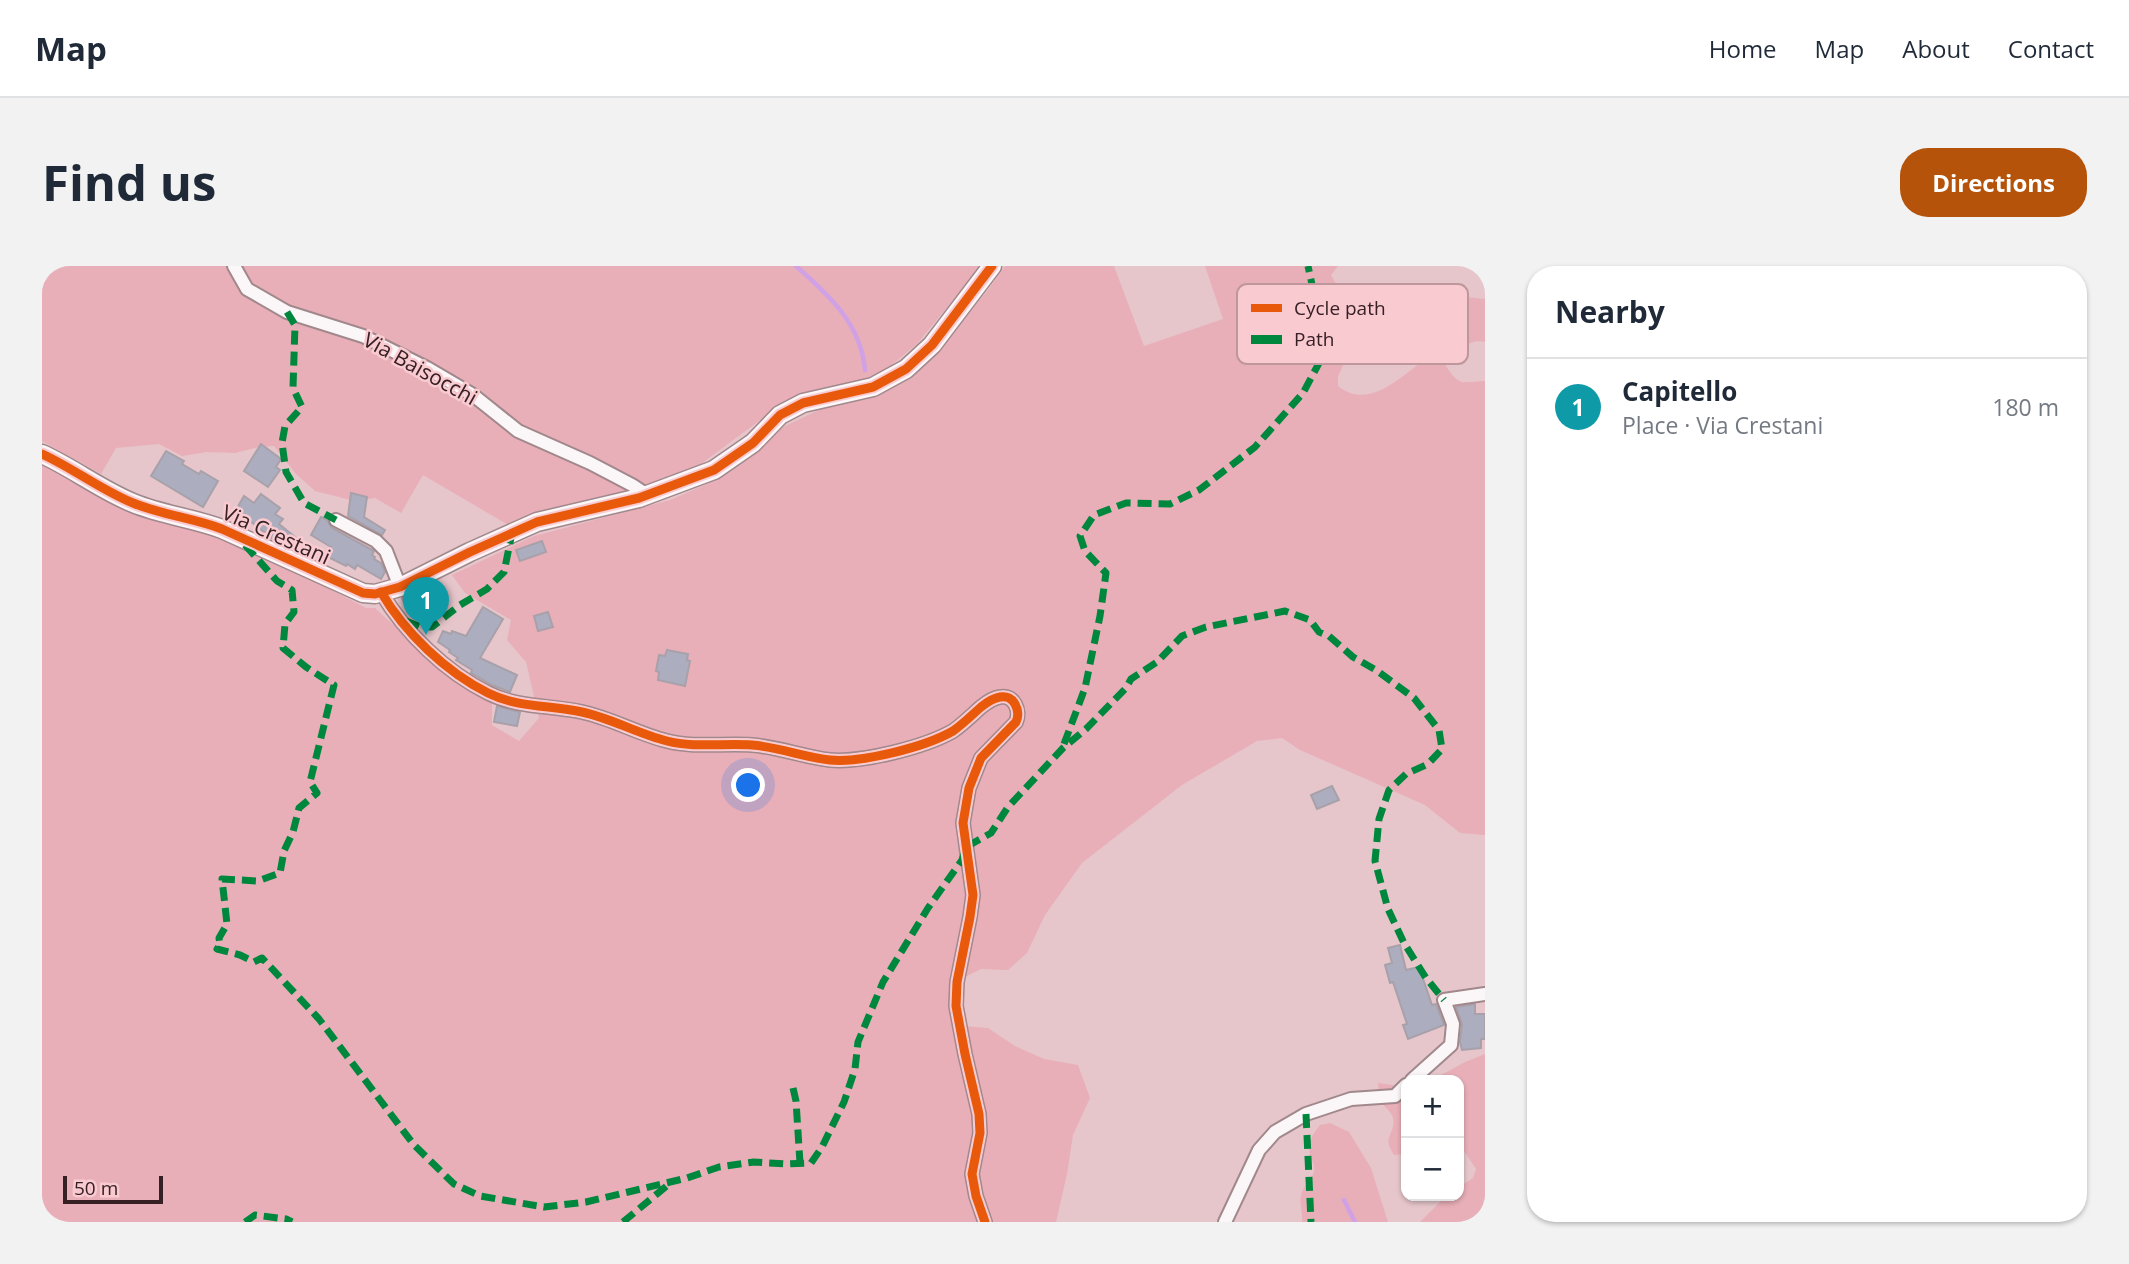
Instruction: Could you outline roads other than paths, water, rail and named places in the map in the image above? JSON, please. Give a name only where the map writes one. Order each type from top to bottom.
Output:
[{"type":"street","name":"Via Baisocchi","points":[[234,266],[247,289],[287,312],[363,336],[427,368],[473,395],[518,431],[590,463],[646,495]]},
{"type":"street","name":"Via Crestani","points":[[42,454],[116,496],[145,508],[202,522],[236,534],[363,593],[381,592],[400,587],[537,522],[646,495],[714,470],[753,443],[780,415],[803,403],[873,387],[906,369],[932,345],[992,266]]},
{"type":"street","points":[[336,520],[376,541],[386,551],[400,587]]},
{"type":"street","points":[[381,592],[399,618],[424,645],[456,672],[488,693],[515,703],[582,712],[678,744],[766,746],[827,760],[869,759],[941,737],[960,726],[986,703],[999,697],[1011,699],[1018,716],[1016,722],[986,751],[977,768],[967,797],[963,823],[973,895],[957,982],[956,1006],[979,1114],[980,1133],[972,1174],[985,1222]]},
{"type":"street","points":[[1418,1075],[1451,1045],[1453,1024],[1444,1000],[1485,993]]},
{"type":"street","points":[[1225,1222],[1259,1150],[1275,1132],[1306,1114],[1351,1099],[1395,1096],[1401,1090]]},
{"type":"waterway","points":[[796,266],[831,300],[850,325],[857,338],[865,370]]},
{"type":"waterway","points":[[1344,1200],[1355,1222]]},
{"type":"place","name":"Capitello","points":[[426,635]]}]
